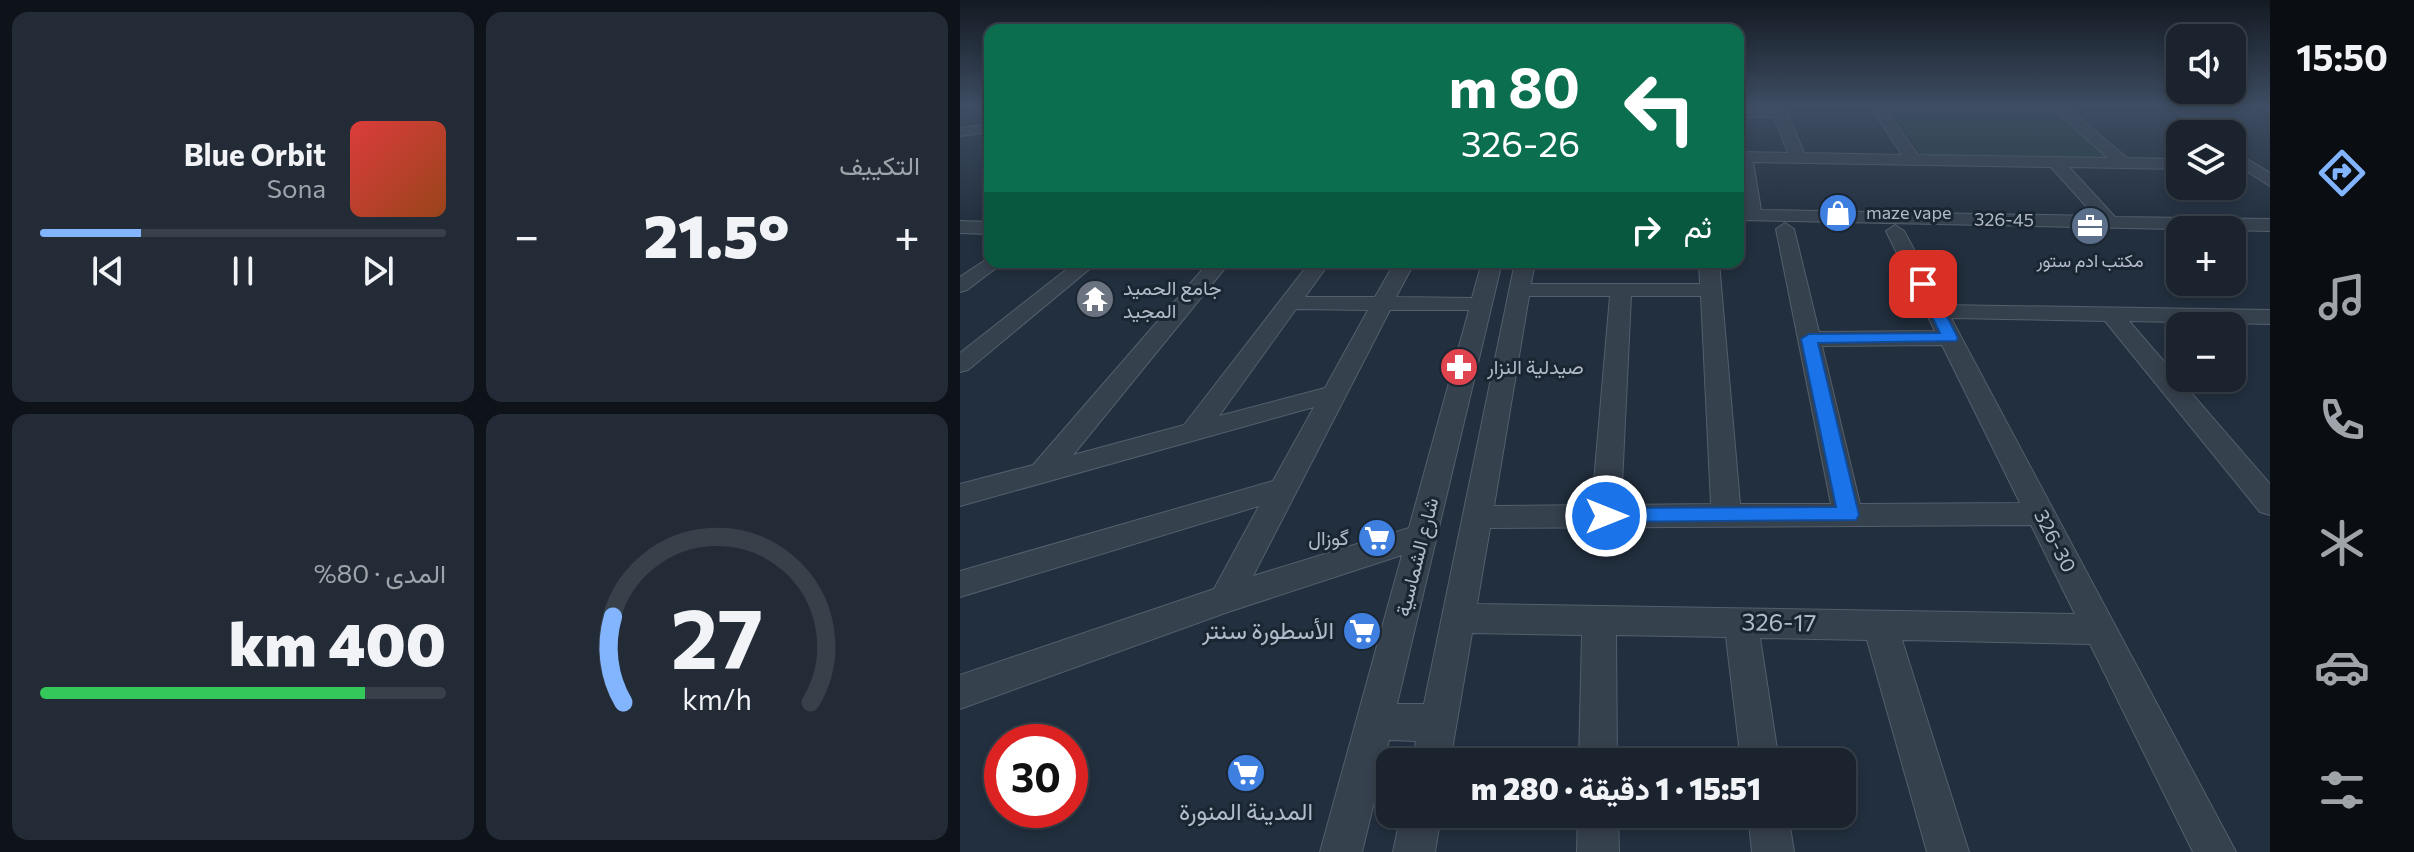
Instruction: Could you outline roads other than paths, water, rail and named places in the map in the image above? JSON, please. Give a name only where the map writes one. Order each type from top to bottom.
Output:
[{"type":"street","points":[[1793,146],[1798,158]]},
{"type":"street","points":[[1904,146],[1913,160]]},
{"type":"street","points":[[2103,146],[2123,163]]},
{"type":"street","points":[[2246,153],[2270,169]]},
{"type":"street","points":[[1744,157],[2166,164]]},
{"type":"street","points":[[2055,162],[2110,222]]},
{"type":"street","points":[[2246,168],[2270,181]]},
{"type":"street","points":[[1744,192],[1746,215]]},
{"type":"street","name":"326-45","points":[[1746,215],[2270,225]]},
{"type":"street","points":[[960,227],[984,228]]},
{"type":"street","name":"326-45","points":[[1744,228],[2166,237]]},
{"type":"street","points":[[1785,229],[1848,515]]},
{"type":"street","name":"326-30","points":[[1895,231],[2215,852]]},
{"type":"street","points":[[2246,238],[2270,238]]},
{"type":"street","points":[[960,270],[984,267]]},
{"type":"street","points":[[960,286],[985,268]]},
{"type":"street","points":[[960,365],[1081,268]]},
{"type":"street","points":[[1043,472],[1215,268]]},
{"type":"street","points":[[1194,431],[1316,268]]},
{"type":"street","points":[[1225,599],[1401,268]]},
{"type":"street","name":"شارع الشماسية","points":[[1341,852],[1490,268]]},
{"type":"street","points":[[1710,268],[1726,516]]},
{"type":"street","points":[[1434,748],[1522,276],[1621,290],[1712,290]]},
{"type":"street","points":[[1606,516],[1621,290]]},
{"type":"street","points":[[1290,303],[1481,304]]},
{"type":"street","points":[[1809,339],[1943,324],[2111,314],[2270,317]]},
{"type":"street","points":[[2111,314],[2270,504]]},
{"type":"street","points":[[960,495],[1337,393]]},
{"type":"street","points":[[960,584],[1282,489]]},
{"type":"street","points":[[1477,517],[2041,514]]},
{"type":"street","points":[[960,692],[1225,599],[1422,536]]},
{"type":"street","name":"326-17","points":[[1458,618],[2100,629]]},
{"type":"street","points":[[1598,748],[1599,620]]},
{"type":"street","points":[[1741,623],[1758,748]]},
{"type":"street","points":[[1880,625],[1948,852]]},
{"type":"street","points":[[1375,721],[1438,723]]},
{"type":"street","points":[[1414,852],[1418,828]]},
{"type":"street","points":[[1598,828],[1598,852]]},
{"type":"street","points":[[1770,828],[1773,852]]},
{"type":"place","name":"maze vape","points":[[1838,213]]},
{"type":"place","name":"مكتب ادم ستور","points":[[2090,226]]},
{"type":"place","name":"جامع الحميد المجيد","points":[[1095,299]]},
{"type":"place","name":"صيدلية النزار","points":[[1459,367]]},
{"type":"place","name":"گوزال","points":[[1377,538]]},
{"type":"place","name":"الأسطورة سنتر","points":[[1362,631]]},
{"type":"place","name":"المدينة المنورة","points":[[1246,773]]}]
